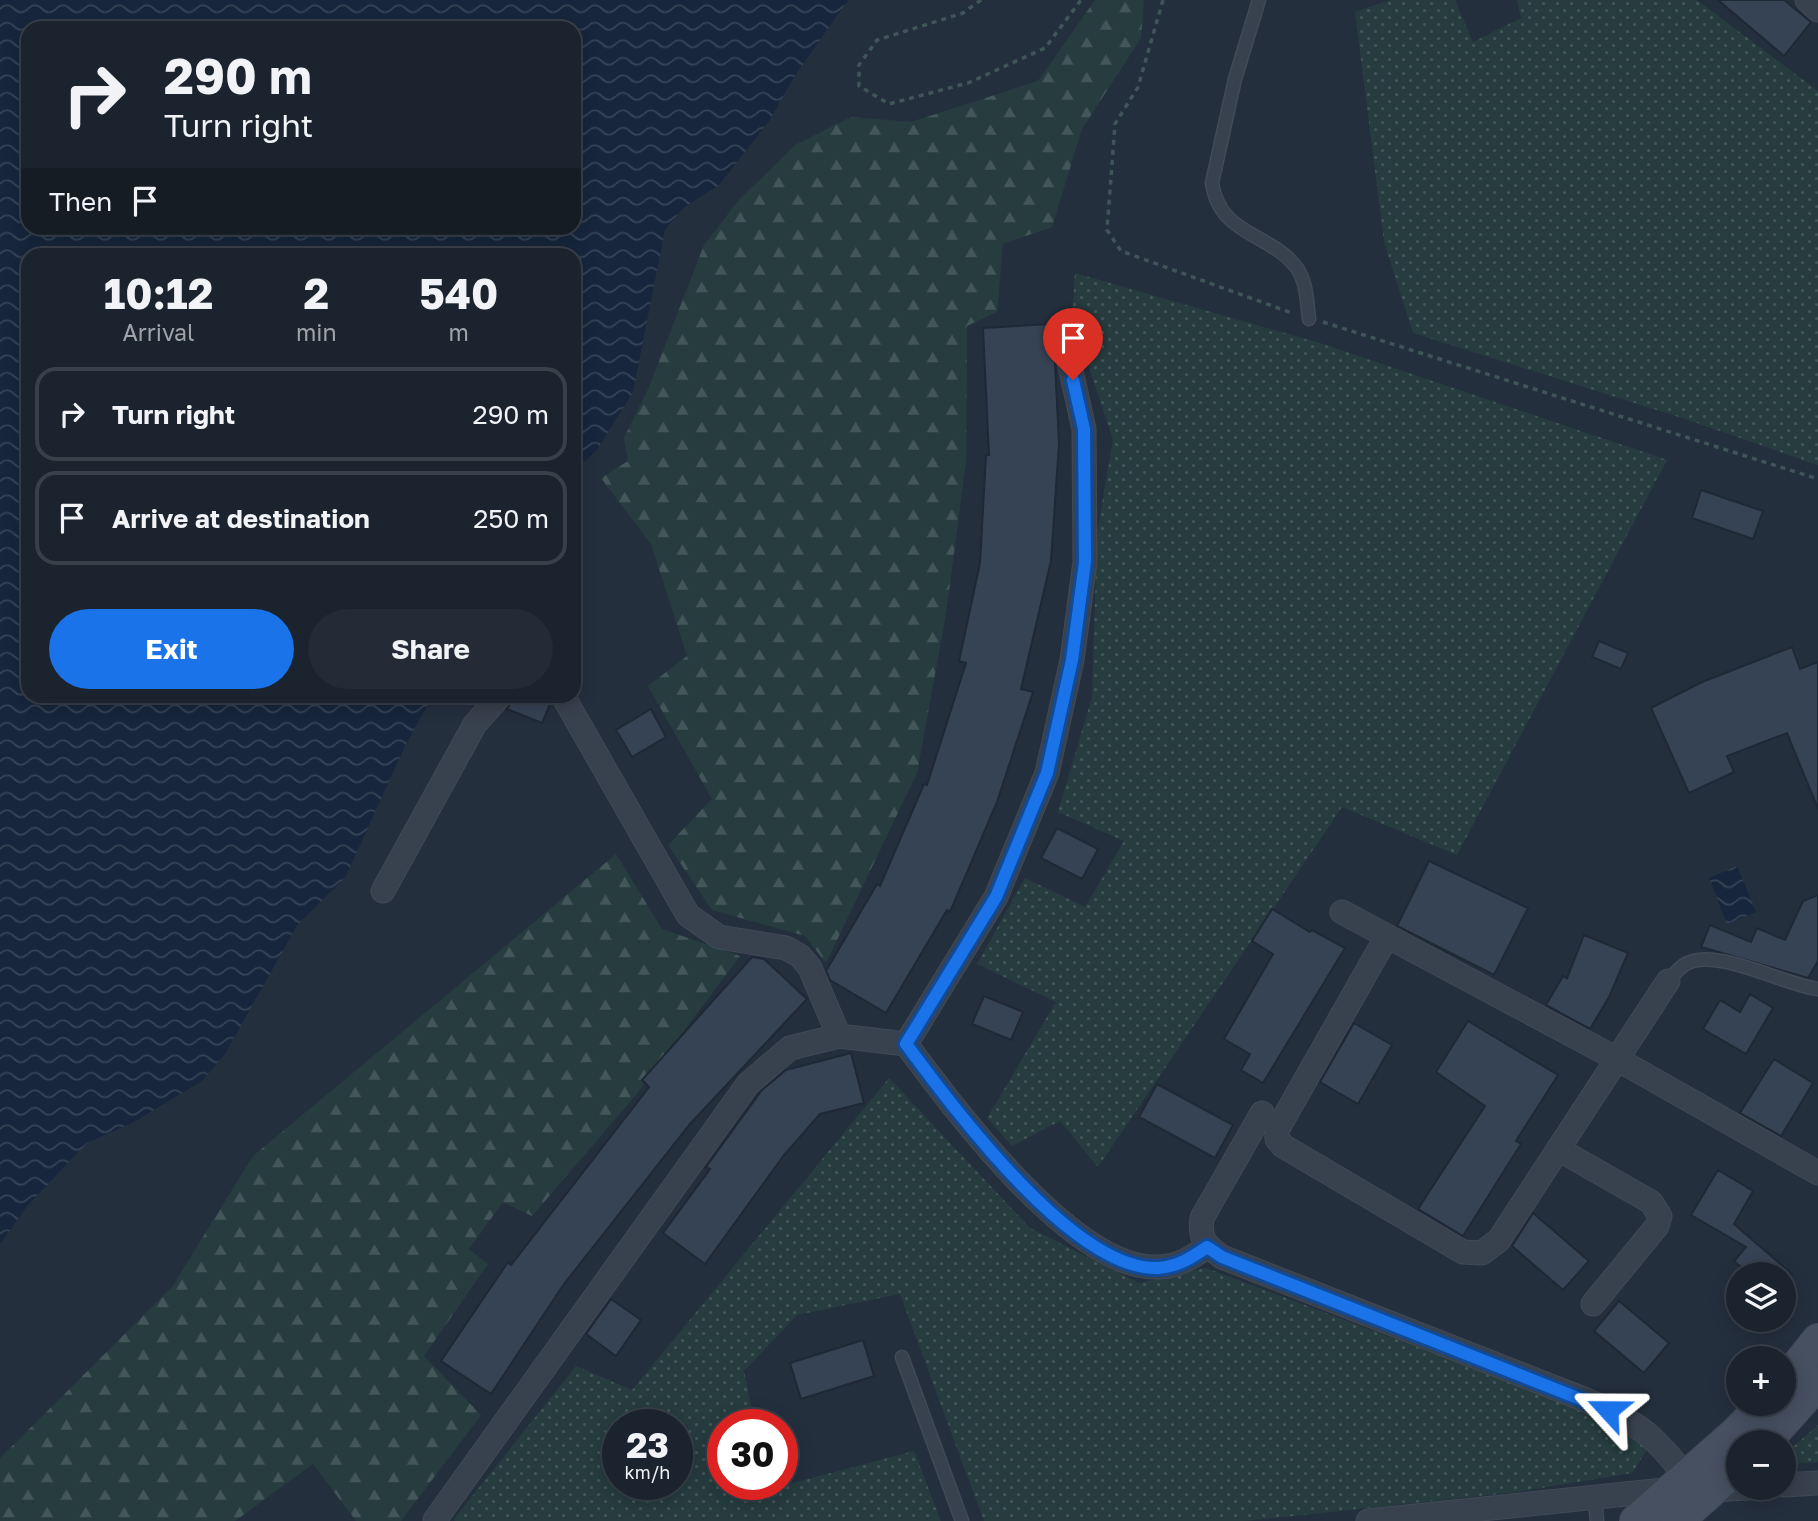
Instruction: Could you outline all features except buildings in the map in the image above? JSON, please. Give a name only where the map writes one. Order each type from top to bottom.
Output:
[{"type":"main road","points":[[1796,1368],[1818,1340]]},
{"type":"main road","points":[[1776,1430],[1818,1383]]},
{"type":"main road","points":[[1677,1521],[1690,1485],[1753,1416]]},
{"type":"main road","points":[[1636,1521],[1690,1485],[1726,1472]]},
{"type":"street","points":[[1807,0],[1818,10]]},
{"type":"street","points":[[906,1044],[996,897],[1047,773],[1066,685],[1085,562],[1085,443],[1062,331]]},
{"type":"street","points":[[383,891],[475,724],[494,703]]},
{"type":"street","points":[[567,703],[688,915],[719,937],[786,948],[800,956],[810,968],[839,1036]]},
{"type":"street","points":[[1342,912],[1617,1059],[1818,1173]]},
{"type":"street","points":[[1387,936],[1277,1130],[1277,1139],[1283,1146],[1463,1252],[1482,1253],[1499,1240],[1668,981]]},
{"type":"street","points":[[435,1520],[748,1084],[790,1048],[839,1036],[906,1044],[987,1146],[1045,1209],[1105,1253],[1157,1268],[1180,1265],[1207,1247]]},
{"type":"street","points":[[1262,1113],[1202,1218],[1200,1233],[1207,1247],[1222,1257],[1586,1400],[1630,1420],[1660,1443],[1690,1485]]},
{"type":"street","points":[[1558,1149],[1651,1202],[1660,1216],[1657,1226],[1592,1304]]},
{"type":"street","points":[[1796,1484],[1818,1483]]},
{"type":"street","points":[[1368,1521],[1596,1510],[1690,1485],[1726,1487]]},
{"type":"lane","points":[[1259,0],[1218,149],[1213,191],[1221,213],[1287,257],[1298,269],[1303,281],[1309,319]]},
{"type":"lane","points":[[1668,981],[1684,965],[1696,960],[1716,959],[1802,987],[1818,989]]},
{"type":"lane","points":[[902,1357],[962,1521]]},
{"type":"path","points":[[981,0],[963,13],[877,40],[859,65],[859,86],[889,104],[968,83],[1045,48],[1081,0]]},
{"type":"path","points":[[1163,0],[1138,87],[1115,124],[1107,230],[1121,251],[1309,319],[1818,480]]},
{"type":"green space","points":[[1095,0],[1144,0],[1141,38],[1082,129],[1052,227],[1003,244],[997,312],[967,326],[966,461],[946,614],[917,773],[826,963],[805,936],[712,910],[668,845],[712,799],[648,686],[687,656],[651,544],[601,478],[628,461],[624,438],[649,387],[704,245],[739,200],[795,145],[851,117],[911,122],[1038,81]]},
{"type":"green space","points":[[1390,0],[1455,0],[1473,42],[1521,18],[1517,0],[1697,0],[1818,91],[1818,465],[1688,420],[1413,333],[1384,242],[1355,12]]},
{"type":"green space","points":[[1075,273],[1323,344],[1667,460],[1457,855],[1342,807],[1098,1167],[1060,1121],[1012,1146],[987,1118],[1056,1002],[977,964],[1025,878],[1085,907],[1124,841],[1058,812],[1092,697],[1097,533],[1113,440],[1072,316]]},
{"type":"green space","points":[[616,854],[662,929],[740,956],[636,1095],[532,1216],[503,1202],[469,1249],[488,1264],[424,1356],[481,1415],[401,1521],[356,1521],[313,1464],[235,1521],[0,1521],[0,1458],[172,1287],[253,1156]]},
{"type":"green space","points":[[889,1078],[1030,1228],[1139,1283],[1206,1268],[1553,1398],[1650,1445],[1632,1473],[1517,1492],[1246,1521],[984,1521],[900,1294],[797,1315],[744,1371],[752,1409],[707,1409],[707,1500],[798,1500],[798,1482],[914,1451],[941,1521],[455,1521],[576,1366],[632,1390]]},
{"type":"green space","points":[[1818,1425],[1818,1462],[1796,1464],[1796,1444]]},
{"type":"water","points":[[0,0],[848,0],[796,74],[769,121],[719,185],[683,208],[665,230],[633,392],[597,450],[581,465],[581,248],[21,248],[21,703],[429,703],[405,746],[345,878],[298,924],[225,1054],[202,1081],[132,1123],[87,1143],[28,1205],[0,1244]]},
{"type":"water","points":[[1737,866],[1756,912],[1727,924],[1709,878]]},
{"type":"route","points":[[1073,380],[1084,429],[1085,562],[1072,660],[1047,773],[996,897],[906,1044],[987,1146],[1045,1209],[1105,1253],[1135,1264],[1157,1268],[1180,1265],[1207,1247],[1222,1257],[1608,1410]]}]
